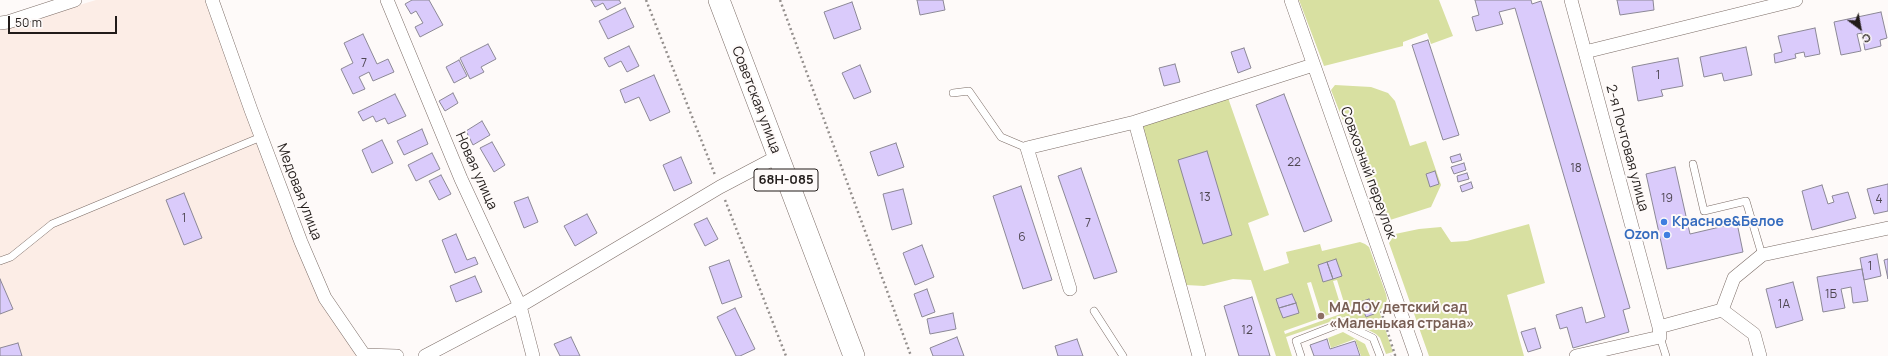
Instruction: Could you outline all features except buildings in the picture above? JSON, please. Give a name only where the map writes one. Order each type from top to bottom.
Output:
[{"type":"main road","name":"Советская улица","points":[[719,2],[854,356]]},
{"type":"street","points":[[0,23],[8,22],[75,0]]},
{"type":"street","name":"Медовая улица","points":[[212,0],[261,138],[301,242],[325,298],[364,355],[397,356]]},
{"type":"street","name":"Новая улица","points":[[387,0],[461,178],[520,306],[533,356]]},
{"type":"street","name":"Совхозный переулок","points":[[1291,0],[1416,356]]},
{"type":"street","name":"2-я Почтовая улица","points":[[1572,0],[1660,332]]},
{"type":"street","points":[[1585,52],[1796,0]]},
{"type":"street","points":[[1070,289],[1027,148],[1135,122],[1313,65]]},
{"type":"street","points":[[1135,122],[1199,356]]},
{"type":"street","points":[[425,356],[520,306],[720,187],[777,157]]},
{"type":"street","points":[[1576,356],[1660,332],[1722,310],[1734,278],[1762,255],[1888,228]]},
{"type":"street","points":[[1722,310],[1754,334],[1760,356]]},
{"type":"lane","points":[[953,92],[969,91],[1001,137],[1027,148]]},
{"type":"lane","points":[[0,261],[11,257],[52,224],[261,138]]},
{"type":"lane","points":[[1693,164],[1704,211],[1746,201],[1762,255]]},
{"type":"lane","points":[[1094,311],[1123,356]]},
{"type":"lane","points":[[1301,356],[1296,341],[1342,323],[1373,338],[1380,356]]},
{"type":"lane","points":[[1660,332],[1666,356]]},
{"type":"path","points":[[780,0],[911,356]]},
{"type":"path","points":[[1381,311],[1395,354],[1391,356]]},
{"type":"shaded area","points":[[96,0],[206,0],[246,114],[358,356],[0,356],[0,29]]},
{"type":"green space","points":[[1299,0],[1439,0],[1453,36],[1431,44],[1427,33],[1403,42],[1403,46],[1324,66]]},
{"type":"green space","points":[[1335,85],[1371,87],[1388,93],[1395,101],[1410,146],[1426,141],[1441,185],[1431,207],[1390,220],[1381,217],[1331,90]]},
{"type":"green space","points":[[1227,95],[1269,215],[1248,223],[1264,271],[1289,263],[1286,252],[1320,244],[1322,251],[1360,242],[1365,244],[1369,247],[1386,294],[1387,299],[1385,305],[1379,311],[1393,352],[1386,354],[1380,338],[1376,334],[1344,317],[1286,337],[1292,356],[1276,356],[1251,280],[1233,279],[1204,286],[1186,285],[1141,125]],"holes":[[[1337,280],[1346,309],[1358,304],[1360,307],[1285,334],[1284,331],[1318,319],[1307,283],[1311,282],[1322,317],[1342,310],[1333,281]],[[1369,299],[1374,314],[1366,317],[1360,302]]]},
{"type":"green space","points":[[1529,224],[1545,283],[1507,295],[1524,356],[1429,356],[1389,243],[1395,234],[1419,229],[1441,227],[1451,242],[1467,241]]},
{"type":"green space","points":[[1343,332],[1365,344],[1370,356],[1361,356],[1355,339],[1331,348],[1328,338]]},
{"type":"place","name":"Красное&Белое","points":[[1664,222]]},
{"type":"place","name":"Ozon","points":[[1667,235]]},
{"type":"place","name":"МАДОУ детский сад «Маленькая страна»","points":[[1321,316]]}]
